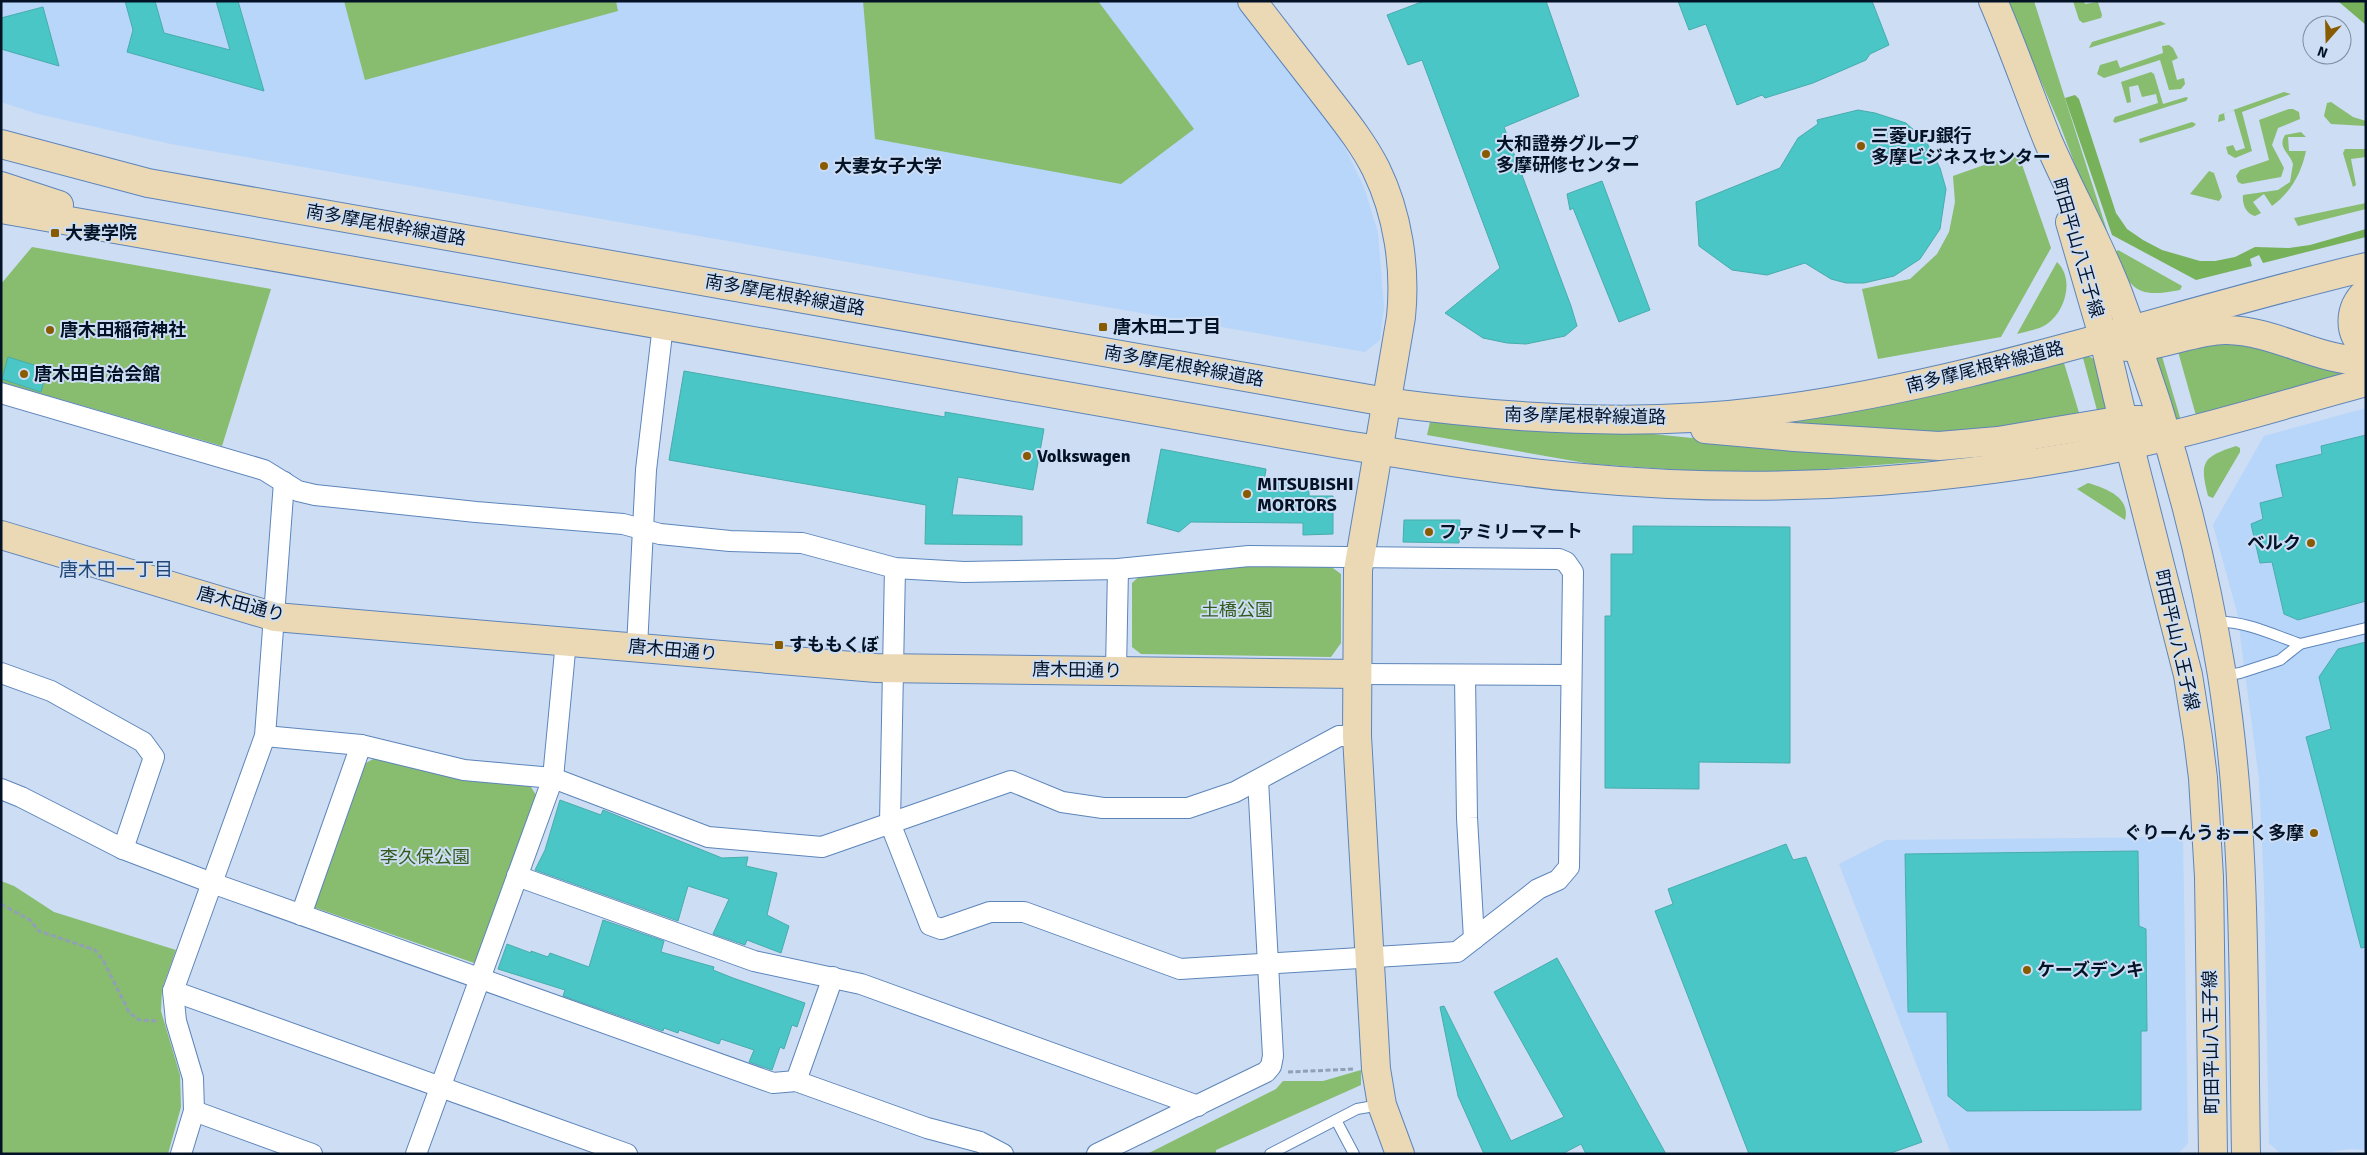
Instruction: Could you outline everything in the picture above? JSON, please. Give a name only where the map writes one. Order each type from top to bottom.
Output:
[{"type":"main road","points":[[1252,1],[1358,138],[1376,170],[1397,233],[1403,294],[1359,558],[1357,674],[1358,736],[1376,1069],[1382,1105],[1400,1154]]},
{"type":"main road","points":[[1993,1],[2048,141],[2122,340],[2209,331],[2239,330],[2273,337],[2334,357],[2366,361]]},
{"type":"main road","name":"南多摩尾根幹線道路","points":[[1,144],[148,183],[1386,402],[1487,413],[1619,420],[1764,411],[1858,397],[2122,340],[2366,267]]},
{"type":"main road","points":[[1,186],[140,234]]},
{"type":"main road","points":[[1,209],[1378,450],[1504,470],[1584,478],[1668,484],[1807,484],[1890,480],[1968,472],[2140,431],[2366,382]]},
{"type":"main road","points":[[2366,292],[2356,304],[2352,318],[2356,338],[2366,349]]},
{"type":"main road","name":"町田平山八王子線","points":[[2122,340],[2140,431],[2212,622],[2222,676],[2239,828],[2246,1154]]},
{"type":"main road","name":"町田平山八王子線","points":[[2122,340],[2140,431],[2184,588],[2188,675],[2203,778],[2206,824],[2213,1154]]},
{"type":"main road","points":[[1619,420],[1794,437],[1939,446],[2140,431]]},
{"type":"main road","name":"唐木田通り","points":[[1,534],[275,616],[894,668],[1357,674]]},
{"type":"street","points":[[637,647],[646,460],[663,325]]},
{"type":"street","points":[[1,393],[264,470],[298,491],[315,495],[476,512],[623,524],[660,534],[730,541],[802,543],[896,568],[964,572],[1118,569],[1249,556],[1551,559],[1566,562],[1573,572],[1569,866],[1558,880],[1538,889],[1457,952],[1180,969],[1024,912],[990,912],[941,929],[930,925],[890,823],[896,568]]},
{"type":"street","points":[[181,1154],[194,1111],[193,1078],[176,1021],[173,991],[265,736],[284,482]]},
{"type":"street","points":[[1116,670],[1118,569]]},
{"type":"street","points":[[416,1154],[553,778],[566,641]]},
{"type":"street","points":[[1,673],[51,691],[143,742],[154,757],[123,849]]},
{"type":"street","points":[[1357,674],[1571,675]]},
{"type":"street","points":[[1465,676],[1467,818],[1474,939]]},
{"type":"street","points":[[265,736],[361,745],[464,770],[553,778],[708,837],[822,847],[1011,780],[1062,802],[1103,808],[1188,808],[1235,792],[1338,736],[1358,736]]},
{"type":"street","points":[[301,915],[361,745]]},
{"type":"street","points":[[1097,1154],[1266,1072],[1271,1066],[1273,1056],[1258,780]]},
{"type":"street","points":[[1,789],[123,849],[212,883],[773,1083],[796,1080],[927,1128],[980,1142],[1003,1154]]},
{"type":"street","points":[[517,876],[773,967],[833,977],[861,984],[1198,1106]]},
{"type":"street","points":[[796,1080],[833,977]]},
{"type":"street","points":[[173,991],[627,1154]]},
{"type":"street","points":[[194,1111],[312,1154]]},
{"type":"lane","points":[[2212,622],[2230,621],[2300,644]]},
{"type":"lane","points":[[2222,676],[2240,673],[2280,660],[2300,644],[2366,628]]},
{"type":"lane","points":[[1270,1154],[1357,1109],[1382,1105]]},
{"type":"lane","points":[[1336,1120],[1354,1154]]},
{"type":"path","points":[[1,904],[30,920],[39,931],[95,950],[103,960],[129,1012],[139,1020],[176,1021]]},
{"type":"path","points":[[1271,1066],[1285,1073],[1364,1068]]},
{"type":"shaded area","name":"大妻女子大学","points":[[1,1],[1237,1],[1331,119],[1364,187],[1378,233],[1384,307],[1380,340],[1365,352],[171,144],[38,114],[1,102]]},
{"type":"shaded area","name":"ぐりーんうぉーく多摩","points":[[2366,408],[2366,1150],[2349,1149],[2318,1154],[2281,1154],[2269,1143],[2264,886],[2259,779],[2237,612],[2213,525],[2264,436]]},
{"type":"shaded area","name":"ケーズデンキ","points":[[2183,837],[2188,1143],[2178,1154],[1951,1154],[1839,864],[1886,840]]},
{"type":"green space","points":[[344,1],[616,1],[618,11],[365,80]]},
{"type":"green space","points":[[863,1],[1098,1],[1194,129],[1121,184],[875,139]]},
{"type":"green space","points":[[2009,1],[2034,1],[2109,237],[2103,239],[2060,125],[2024,42]]},
{"type":"green space","points":[[2073,1],[2084,1],[2085,4],[2098,2],[2102,15],[2101,18],[2083,23],[2079,20]]},
{"type":"green space","points":[[2366,1],[2366,25],[2339,2]]},
{"type":"green space","points":[[2160,21],[2166,24],[2089,48],[2092,42]]},
{"type":"green space","points":[[2169,45],[2173,48],[2178,58],[2172,61],[2177,80],[2184,78],[2185,84],[2181,89],[2169,90],[2160,60],[2104,78],[2097,74],[2100,65],[2117,60],[2120,68],[2163,53],[2162,46]]},
{"type":"green space","points":[[2151,72],[2154,74],[2163,104],[2186,97],[2188,98],[2186,101],[2115,123],[2113,121],[2115,117],[2158,103],[2156,94],[2142,97],[2138,85],[2129,87],[2131,102],[2127,103],[2121,82]]},
{"type":"green space","points":[[2284,92],[2291,94],[2242,112],[2252,151],[2235,158],[2228,154],[2226,147],[2233,145],[2236,151],[2245,148],[2234,110],[2228,112]]},
{"type":"green space","points":[[2075,95],[2079,99],[2116,213],[2127,229],[2162,250],[2200,261],[2215,261],[2235,257],[2255,247],[2289,248],[2310,245],[2366,229],[2366,237],[2263,263],[2259,255],[2250,259],[2252,266],[2196,280],[2112,235],[2065,98]]},
{"type":"green space","points":[[2331,102],[2353,117],[2366,121],[2366,126],[2331,124],[2324,116],[2327,103]]},
{"type":"green space","points":[[2289,109],[2299,112],[2300,119],[2278,128],[2272,145],[2284,168],[2281,177],[2242,184],[2238,182],[2236,176],[2240,170],[2269,160],[2259,120]]},
{"type":"green space","points":[[2224,113],[2225,120],[2218,122],[2219,115]]},
{"type":"green space","points":[[2192,122],[2196,124],[2193,127],[2140,143],[2139,139]]},
{"type":"green space","points":[[2301,132],[2306,137],[2288,137],[2289,151],[2306,151],[2301,167],[2290,189],[2272,206],[2264,194],[2253,202],[2261,213],[2255,216],[2252,215],[2245,208],[2243,195],[2278,190],[2290,182],[2293,164],[2282,143],[2285,135]]},
{"type":"green space","points":[[2345,149],[2366,149],[2366,157],[2351,159],[2356,185],[2353,187],[2343,153]]},
{"type":"green space","points":[[2018,153],[2051,248],[2001,337],[1878,359],[1862,289],[1910,279],[1937,254],[1949,232],[1955,202],[1953,176]]},
{"type":"green space","points":[[2209,171],[2214,173],[2222,197],[2219,201],[2190,194]]},
{"type":"green space","points":[[2366,203],[2366,209],[2298,226],[2294,218]]},
{"type":"green space","points":[[32,247],[271,289],[222,446],[1,382],[1,284]]},
{"type":"green space","points":[[2118,250],[2182,286],[2180,290],[2155,293],[2138,289],[2126,277],[2120,267],[2114,254]]},
{"type":"green space","points":[[2057,262],[2066,277],[2066,295],[2059,312],[2044,326],[2017,334]]},
{"type":"green space","points":[[2228,340],[2357,371],[2197,419],[2177,348]]},
{"type":"green space","points":[[2161,353],[2181,421],[2177,422],[2153,355]]},
{"type":"green space","points":[[2088,356],[2094,359],[2106,407],[2104,413],[2098,414],[2083,358]]},
{"type":"green space","points":[[2064,363],[2080,416],[1967,434],[1850,431],[1786,423],[1880,406]]},
{"type":"green space","points":[[1430,422],[1514,428],[1614,430],[1780,447],[1928,455],[1954,459],[1790,472],[1697,471],[1591,464],[1427,435]]},
{"type":"green space","points":[[2236,446],[2240,448],[2240,452],[2213,498],[2208,496],[2204,475],[2206,462],[2210,457]]},
{"type":"green space","points":[[2088,483],[2109,491],[2120,500],[2126,512],[2125,520],[2077,489]]},
{"type":"green space","name":"土橋公園","points":[[1235,565],[1330,566],[1341,574],[1341,643],[1331,657],[1141,654],[1132,647],[1132,583],[1142,574]]},
{"type":"green space","name":"李久保公園","points":[[375,758],[529,784],[538,798],[477,964],[313,907],[364,764]]},
{"type":"green space","points":[[1,881],[14,886],[54,912],[176,950],[162,989],[161,1011],[180,1075],[181,1107],[168,1154],[1,1154]]},
{"type":"green space","points":[[1361,1070],[1361,1085],[1216,1150],[1216,1154],[1147,1154],[1276,1089],[1283,1081],[1323,1081]]},
{"type":"building","points":[[125,1],[155,1],[164,33],[230,50],[216,1],[238,1],[264,91],[127,52],[133,30]]},
{"type":"building","name":"大和證券グループ 多摩研修センター","points":[[1424,1],[1546,1],[1579,96],[1504,127],[1577,326],[1565,336],[1526,344],[1507,343],[1483,338],[1445,313],[1500,268],[1422,60],[1408,65],[1387,15]]},
{"type":"building","points":[[1678,1],[1872,1],[1889,45],[1870,54],[1866,60],[1813,83],[1765,98],[1762,95],[1737,105],[1706,24],[1689,30]]},
{"type":"building","points":[[43,7],[59,66],[1,49],[1,18]]},
{"type":"building","name":"三菱UFJ銀行 多摩ビジネスセンター","points":[[1858,110],[1875,113],[1906,123],[1926,141],[1940,168],[1946,189],[1940,229],[1920,259],[1894,276],[1864,283],[1846,283],[1831,279],[1805,263],[1767,275],[1732,270],[1699,246],[1696,202],[1780,168],[1798,138],[1818,124],[1817,120]]},
{"type":"building","points":[[1602,181],[1650,310],[1619,322],[1573,208],[1570,210],[1567,194]]},
{"type":"building","name":"唐木田自治会館","points":[[8,357],[47,369],[41,392],[2,379]]},
{"type":"building","points":[[684,371],[945,417],[945,412],[1044,429],[1033,490],[958,477],[952,515],[1022,516],[1022,545],[925,544],[926,505],[669,460]]},
{"type":"building","name":"ベルク","points":[[2366,435],[2366,601],[2298,620],[2284,614],[2272,562],[2260,563],[2251,524],[2263,519],[2260,503],[2283,497],[2276,465],[2322,454],[2321,446]]},
{"type":"building","points":[[1161,449],[1266,469],[1264,482],[1309,482],[1309,496],[1333,496],[1333,534],[1303,535],[1303,523],[1191,522],[1179,532],[1147,523]]},
{"type":"building","points":[[1404,520],[1460,520],[1459,543],[1403,542]]},
{"type":"building","points":[[1633,526],[1790,527],[1790,763],[1699,762],[1699,789],[1605,788],[1605,616],[1611,616],[1611,554],[1633,554]]},
{"type":"building","points":[[2366,642],[2366,947],[2361,948],[2306,737],[2331,729],[2319,677],[2338,649]]},
{"type":"building","points":[[560,800],[601,815],[603,810],[722,858],[748,857],[746,866],[777,873],[767,915],[789,926],[781,953],[747,940],[745,945],[713,934],[729,899],[688,886],[678,921],[535,870],[545,850]]},
{"type":"building","points":[[1786,844],[1793,860],[1806,857],[1922,1142],[1888,1154],[1749,1154],[1655,911],[1673,904],[1668,889]]},
{"type":"building","name":"ケーズデンキ","points":[[2138,851],[2139,926],[2146,929],[2147,1031],[2141,1031],[2141,1110],[1967,1111],[1948,1096],[1947,1012],[1908,1012],[1905,854]]},
{"type":"building","points":[[603,920],[664,941],[661,952],[714,967],[713,970],[733,978],[805,1003],[797,1027],[792,1025],[784,1049],[780,1047],[772,1070],[749,1062],[754,1050],[721,1039],[719,1044],[679,1030],[678,1033],[664,1028],[663,1031],[563,996],[565,990],[498,969],[507,944],[548,957],[550,953],[589,967]]},
{"type":"building","points":[[1557,958],[1666,1154],[1586,1154],[1581,1144],[1562,1154],[1484,1154],[1458,1096],[1440,1007],[1444,1006],[1511,1141],[1564,1117],[1494,992]]},
{"type":"place","name":"三菱UFJ銀行 多摩ビジネスセンター","points":[[1861,146]]},
{"type":"place","name":"大和證券グループ 多摩研修センター","points":[[1486,154]]},
{"type":"place","name":"大妻女子大学","points":[[824,166]]},
{"type":"place","name":"大妻学院","points":[[55,233]]},
{"type":"place","name":"唐木田二丁目","points":[[1103,327]]},
{"type":"place","name":"唐木田稲荷神社","points":[[50,330]]},
{"type":"place","name":"唐木田自治会館","points":[[24,374]]},
{"type":"place","name":"Volkswagen","points":[[1027,456]]},
{"type":"place","name":"MITSUBISHI MORTORS","points":[[1247,494]]},
{"type":"place","name":"ファミリーマート","points":[[1429,532]]},
{"type":"place","name":"ベルク","points":[[2311,543]]},
{"type":"place","name":"すももくぼ","points":[[779,645]]},
{"type":"place","name":"ぐりーんうぉーく多摩","points":[[2314,833]]},
{"type":"place","name":"ケーズデンキ","points":[[2027,970]]},
{"type":"district","name":"唐木田一丁目","points":[[116,569]]}]
